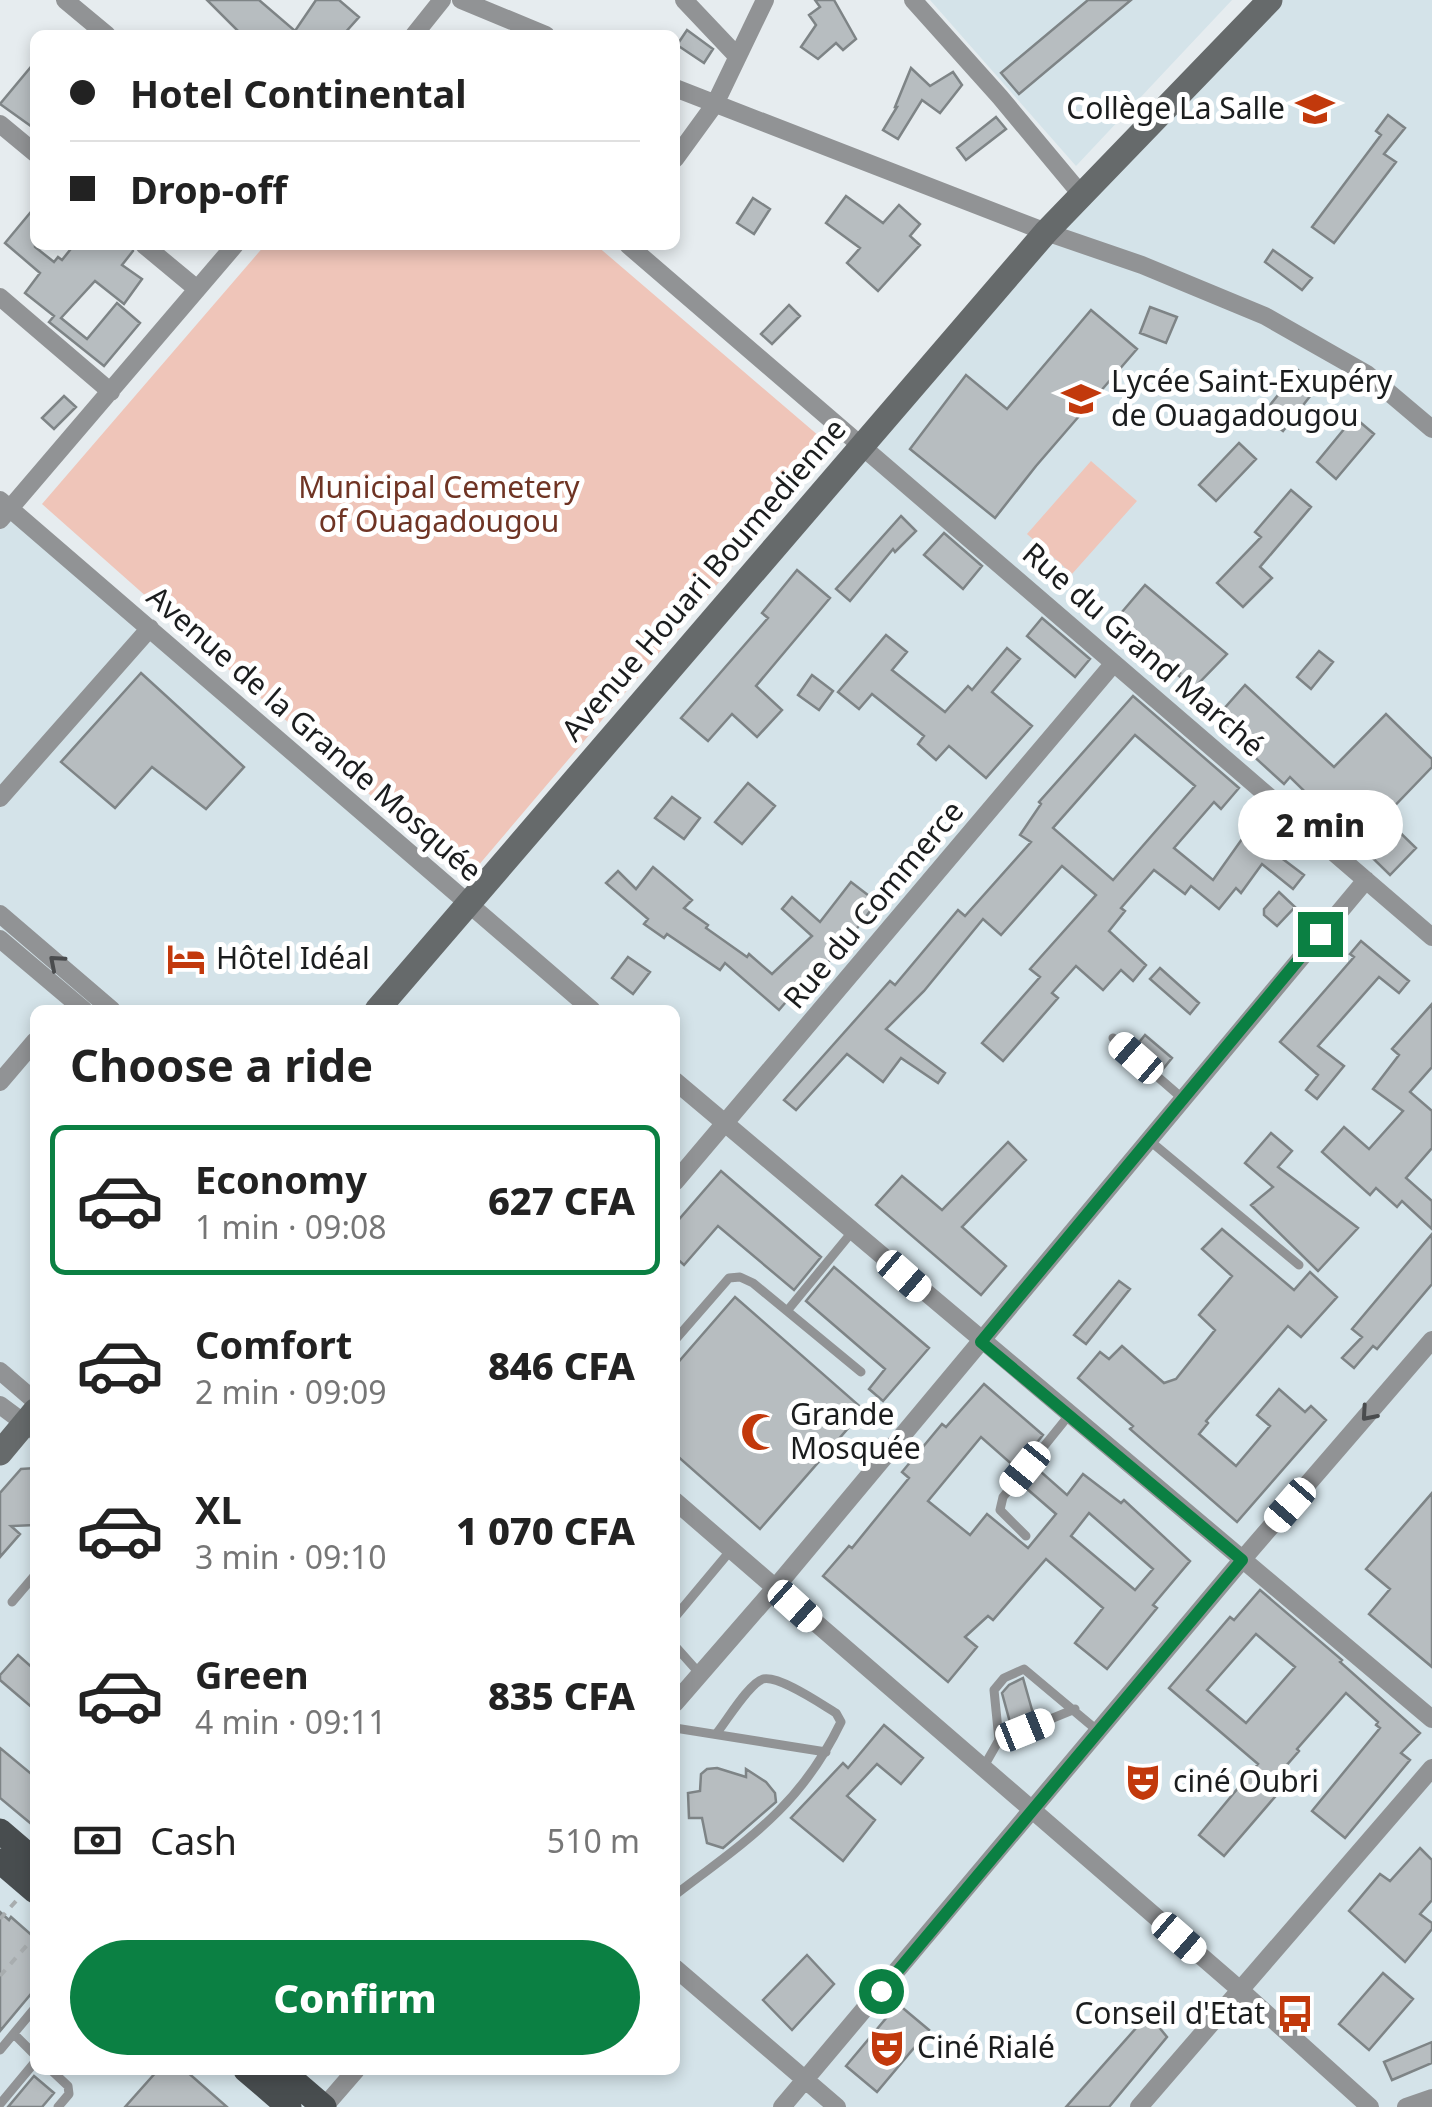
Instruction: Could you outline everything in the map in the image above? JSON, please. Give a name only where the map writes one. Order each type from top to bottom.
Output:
[{"type":"main road","name":"Avenue Houari Boumedienne","points":[[381,1005],[1080,193],[1270,0]]},
{"type":"main road","points":[[0,1453],[30,1423]]},
{"type":"main road","points":[[0,1831],[30,1856]]},
{"type":"main road","points":[[0,1861],[30,1887]]},
{"type":"main road","points":[[252,2075],[289,2107]]},
{"type":"main road","points":[[287,2075],[324,2107]]},
{"type":"street","points":[[65,0],[101,30]]},
{"type":"street","points":[[418,30],[442,0]]},
{"type":"street","points":[[461,0],[534,30]]},
{"type":"street","points":[[684,0],[737,56]]},
{"type":"street","points":[[680,153],[715,104],[765,0]]},
{"type":"street","points":[[914,0],[1080,193]]},
{"type":"street","points":[[680,90],[1046,232],[1142,265],[1265,316],[1367,374],[1432,429]]},
{"type":"street","points":[[0,124],[30,149]]},
{"type":"street","points":[[150,250],[197,290]]},
{"type":"street","points":[[3,510],[111,392],[231,250]]},
{"type":"street","name":"Rue du Grand Marché","points":[[634,250],[1432,937]]},
{"type":"street","points":[[0,297],[111,392]]},
{"type":"street","name":"Avenue de la Grande Mosquée","points":[[3,510],[150,628],[586,1005]]},
{"type":"street","points":[[0,798],[150,628]]},
{"type":"street","name":"Rue du Commerce","points":[[680,1176],[1114,663]]},
{"type":"street","points":[[680,1697],[1366,880]]},
{"type":"street","points":[[0,914],[74,1001]]},
{"type":"street","points":[[0,939],[74,1001]]},
{"type":"street","points":[[0,1082],[30,1046]]},
{"type":"street","points":[[680,1084],[1432,1720]]},
{"type":"street","points":[[782,2107],[1432,1340]]},
{"type":"street","points":[[0,1371],[30,1397]]},
{"type":"street","points":[[0,1405],[30,1421]]},
{"type":"street","points":[[680,1506],[1238,1988],[1370,2107]]},
{"type":"street","points":[[1139,2107],[1432,1768]]},
{"type":"street","points":[[680,1972],[837,2107]]},
{"type":"street","points":[[324,2107],[352,2075]]},
{"type":"street","points":[[1406,2107],[1432,2098]]},
{"type":"lane","points":[[1113,1038],[1182,1098]]},
{"type":"lane","points":[[1148,1139],[1299,1265]]},
{"type":"lane","points":[[786,1311],[852,1232]]},
{"type":"lane","points":[[680,1334],[728,1278],[740,1277],[753,1283],[862,1372]]},
{"type":"lane","points":[[1026,1536],[1000,1510],[1003,1497],[1070,1414]]},
{"type":"lane","points":[[680,1611],[730,1550]]},
{"type":"lane","points":[[12,1602],[30,1581]]},
{"type":"lane","points":[[680,1652],[700,1674]]},
{"type":"lane","points":[[1000,1740],[994,1690],[1004,1678],[1024,1670],[1098,1731]]},
{"type":"lane","points":[[680,1891],[753,1838],[782,1809],[826,1752],[841,1722],[836,1713],[776,1680],[763,1679],[752,1686],[716,1734]]},
{"type":"lane","points":[[983,1768],[1000,1740],[1075,1709]]},
{"type":"lane","points":[[680,1729],[826,1752]]},
{"type":"lane","points":[[0,2050],[30,2014]]},
{"type":"lane","points":[[14,2034],[30,2049]]},
{"type":"lane","points":[[0,2104],[30,2068]]},
{"type":"lane","points":[[56,2075],[68,2086],[69,2094],[58,2107]]},
{"type":"path","points":[[0,1976],[30,1942]]},
{"type":"shaded area","points":[[930,0],[1232,0],[1076,166]]},
{"type":"shaded area","points":[[1270,0],[1432,0],[1432,2107],[0,2107],[0,500],[468,904],[863,444]]},
{"type":"green space","name":"Municipal Cemetery of Ouagadougou","points":[[261,250],[602,250],[833,448],[466,880],[42,504]]},
{"type":"green space","points":[[1091,461],[1137,501],[1072,574],[1027,534]]},
{"type":"building","points":[[207,0],[259,0],[294,30],[237,30]]},
{"type":"building","points":[[316,0],[339,0],[359,17],[347,30],[296,30]]},
{"type":"building","points":[[815,0],[834,0],[856,39],[843,50],[836,43],[818,59],[801,47],[816,25],[809,15],[820,7]]},
{"type":"building","points":[[1088,0],[1131,0],[1019,94],[1001,73]]},
{"type":"building","points":[[687,30],[713,49],[704,63],[680,47]]},
{"type":"building","points":[[30,68],[30,125],[0,104]]},
{"type":"building","points":[[911,68],[930,86],[953,72],[962,85],[940,113],[922,100],[898,139],[883,130],[897,107]]},
{"type":"building","points":[[1388,115],[1405,128],[1384,154],[1396,162],[1334,243],[1312,227],[1381,135],[1376,131]]},
{"type":"building","points":[[996,117],[1006,129],[966,160],[957,148]]},
{"type":"building","points":[[846,196],[883,223],[899,205],[920,224],[910,236],[920,245],[878,291],[847,263],[860,248],[826,223]]},
{"type":"building","points":[[753,198],[770,209],[754,234],[737,223]]},
{"type":"building","points":[[30,213],[30,250],[39,250],[54,262],[58,257],[62,260],[70,250],[133,250],[122,265],[142,279],[124,304],[95,281],[61,318],[87,339],[117,303],[140,323],[104,366],[49,322],[54,316],[25,293],[40,273],[5,243]]},
{"type":"building","points":[[1273,250],[1312,278],[1302,290],[1265,262]]},
{"type":"building","points":[[789,305],[800,316],[772,344],[761,334]]},
{"type":"building","points":[[1150,307],[1177,317],[1166,343],[1140,333]]},
{"type":"building","points":[[1091,310],[1137,349],[995,518],[910,449],[966,375],[1007,409]]},
{"type":"building","points":[[1298,370],[1318,386],[1283,431],[1262,415]]},
{"type":"building","points":[[64,396],[76,407],[54,429],[42,418]]},
{"type":"building","points":[[1354,417],[1374,434],[1336,479],[1317,462]]},
{"type":"building","points":[[1239,443],[1256,459],[1216,501],[1199,485]]},
{"type":"building","points":[[1291,490],[1311,507],[1260,567],[1272,578],[1243,607],[1217,583],[1261,537],[1255,532]]},
{"type":"building","points":[[901,516],[916,531],[895,552],[893,549],[850,601],[836,589]]},
{"type":"building","points":[[944,533],[982,566],[963,589],[924,555]]},
{"type":"building","points":[[797,570],[830,598],[756,686],[782,710],[757,737],[732,714],[708,741],[681,718],[768,618],[762,613]]},
{"type":"building","points":[[1145,585],[1227,654],[1193,689],[1180,673],[1116,619]]},
{"type":"building","points":[[1042,618],[1090,659],[1075,677],[1027,636]]},
{"type":"building","points":[[886,635],[907,652],[892,670],[945,712],[968,686],[972,690],[1007,648],[1020,659],[992,692],[1032,726],[986,778],[949,746],[936,760],[918,744],[924,736],[872,694],[859,709],[838,692]]},
{"type":"building","points":[[1319,651],[1333,662],[1311,689],[1297,677]]},
{"type":"building","points":[[141,673],[244,767],[206,809],[152,767],[115,808],[61,762]]},
{"type":"building","points":[[812,675],[833,691],[819,710],[798,695]]},
{"type":"building","points":[[1245,685],[1334,767],[1386,714],[1432,759],[1432,767],[1384,817],[1416,848],[1390,875],[1290,777],[1284,784],[1214,720]]},
{"type":"building","points":[[1133,696],[1239,788],[1221,809],[1214,802],[1174,848],[1213,880],[1247,832],[1304,875],[1293,889],[1262,864],[1241,893],[1236,888],[1219,909],[1191,886],[1185,894],[1154,870],[1121,908],[1125,911],[1109,931],[1146,965],[1133,981],[1121,970],[1103,990],[1076,966],[1052,993],[1058,998],[1003,1061],[982,1043],[1040,977],[1030,969],[1096,895],[1062,866],[1001,935],[983,919],[924,991],[886,1029],[945,1073],[938,1083],[901,1058],[883,1082],[847,1054],[796,1110],[784,1100],[890,981],[895,985],[958,910],[965,916],[1031,842],[1020,835],[1039,802]],"holes":[[[1135,735],[1195,786],[1113,880],[1053,828]]]},
{"type":"building","points":[[748,783],[775,806],[742,844],[715,822]]},
{"type":"building","points":[[672,797],[700,818],[684,839],[655,818]]},
{"type":"building","points":[[653,867],[692,900],[684,908],[708,925],[706,928],[747,957],[749,954],[772,974],[812,936],[782,909],[792,897],[820,922],[851,882],[877,902],[839,952],[811,978],[809,975],[779,1010],[725,963],[720,970],[667,934],[664,938],[644,924],[648,919],[606,883],[618,871],[636,889]]},
{"type":"building","points":[[1279,892],[1295,907],[1277,926],[1264,915],[1264,909]]},
{"type":"building","points":[[1361,941],[1409,981],[1399,993],[1379,977],[1318,1046],[1344,1066],[1317,1099],[1306,1090],[1318,1075],[1280,1042],[1354,957],[1350,954]]},
{"type":"building","points":[[628,957],[650,972],[633,994],[612,978]]},
{"type":"building","points":[[1160,968],[1199,1003],[1190,1014],[1150,979]]},
{"type":"building","points":[[1432,1004],[1432,1067],[1410,1092],[1432,1111],[1432,1148],[1406,1178],[1432,1201],[1432,1229],[1402,1201],[1397,1207],[1376,1188],[1370,1195],[1322,1152],[1344,1127],[1369,1149],[1403,1111],[1373,1089],[1399,1055],[1392,1049]]},
{"type":"building","points":[[1145,1035],[1172,1058],[1163,1069],[1136,1046]]},
{"type":"building","points":[[1271,1133],[1292,1151],[1278,1167],[1358,1228],[1318,1271],[1251,1205],[1273,1187],[1245,1163]]},
{"type":"building","points":[[1008,1142],[1026,1160],[962,1227],[1006,1266],[981,1295],[876,1205],[902,1176],[942,1210]]},
{"type":"building","points":[[721,1171],[821,1257],[794,1290],[718,1226],[684,1265],[680,1261],[680,1218]]},
{"type":"building","points":[[1222,1229],[1294,1290],[1310,1272],[1337,1297],[1301,1337],[1288,1326],[1199,1434],[1236,1466],[1270,1426],[1257,1415],[1279,1389],[1305,1412],[1311,1406],[1326,1420],[1237,1522],[1078,1378],[1100,1352],[1109,1359],[1122,1346],[1164,1383],[1176,1379],[1215,1330],[1199,1315],[1232,1276],[1202,1249]]},
{"type":"building","points":[[1432,1234],[1432,1284],[1377,1349],[1373,1346],[1354,1368],[1342,1358],[1362,1337],[1352,1329]]},
{"type":"building","points":[[834,1267],[929,1348],[883,1401],[869,1389],[885,1369],[806,1301]]},
{"type":"building","points":[[1119,1281],[1130,1289],[1086,1344],[1074,1335]]},
{"type":"building","name":"Grande Mosquée","points":[[735,1297],[864,1410],[760,1529],[680,1458],[680,1360]]},
{"type":"building","points":[[984,1384],[1043,1435],[1016,1468],[981,1437],[928,1501],[970,1535],[987,1514],[1028,1548],[1056,1514],[1026,1488],[1040,1471],[1067,1495],[1083,1474],[1121,1503],[1124,1500],[1190,1561],[1107,1669],[1075,1643],[1103,1608],[1046,1559],[993,1620],[988,1616],[965,1637],[977,1647],[948,1682],[823,1576],[849,1546],[852,1548],[909,1478],[902,1472],[942,1424],[946,1427]],"holes":[[[1089,1513],[1153,1569],[1135,1590],[1071,1536]]]},
{"type":"building","points":[[30,1468],[30,1525],[11,1526],[20,1534],[0,1557],[0,1493],[21,1469]]},
{"type":"building","points":[[1432,1493],[1432,1667],[1369,1614],[1390,1589],[1366,1569]]},
{"type":"building","points":[[1260,1590],[1420,1733],[1401,1753],[1410,1760],[1345,1838],[1312,1811],[1380,1728],[1346,1693],[1271,1783],[1280,1791],[1224,1856],[1199,1835],[1258,1764],[1169,1688],[1230,1617],[1234,1620]],"holes":[[[1256,1634],[1295,1667],[1246,1723],[1207,1690]]]},
{"type":"building","points":[[18,1655],[30,1666],[30,1706],[0,1680]]},
{"type":"building","points":[[1023,1678],[1034,1717],[1011,1726],[1002,1693]]},
{"type":"building","points":[[884,1725],[923,1758],[901,1784],[877,1764],[847,1796],[875,1820],[843,1861],[791,1818],[843,1763],[848,1768]]},
{"type":"building","points":[[0,1748],[30,1773],[30,1823],[0,1798]]},
{"type":"building","points":[[717,1768],[746,1777],[746,1769],[766,1782],[775,1793],[776,1802],[723,1848],[707,1843],[702,1818],[689,1818],[688,1793],[700,1791],[701,1774]]},
{"type":"building","points":[[1420,1848],[1432,1860],[1432,1900],[1420,1914],[1432,1923],[1432,1929],[1405,1962],[1349,1911],[1380,1874],[1390,1881]]},
{"type":"building","points":[[0,1912],[30,1934],[30,1995],[0,2031]]},
{"type":"building","points":[[807,1955],[834,1984],[792,2030],[763,2000]]},
{"type":"building","points":[[1383,1973],[1413,1999],[1369,2050],[1339,2024]]},
{"type":"building","name":"Ciné Rialé","points":[[898,2004],[929,2030],[877,2092],[846,2066]]},
{"type":"building","points":[[1145,2018],[1154,2021],[1167,2037],[1109,2107],[1066,2107]]},
{"type":"building","points":[[1432,2042],[1432,2063],[1392,2080],[1384,2062]]},
{"type":"building","points":[[154,2075],[191,2075],[227,2107],[125,2107]]},
{"type":"building","points":[[34,2076],[54,2093],[42,2107],[8,2107]]},
{"type":"place","name":"Collège La Salle","points":[[1315,109]]},
{"type":"place","name":"Lycée Saint-Exupéry de Ouagadougou","points":[[1081,399]]},
{"type":"place","name":"Hôtel Idéal","points":[[186,959]]},
{"type":"place","name":"Grande Mosquée","points":[[760,1432]]},
{"type":"place","name":"ciné Oubri","points":[[1143,1782]]},
{"type":"place","name":"Conseil d'Etat","points":[[1295,2014]]},
{"type":"place","name":"Ciné Rialé","points":[[887,2048]]},
{"type":"route","points":[[881,1991],[1242,1560],[981,1342],[1320,934]]}]
